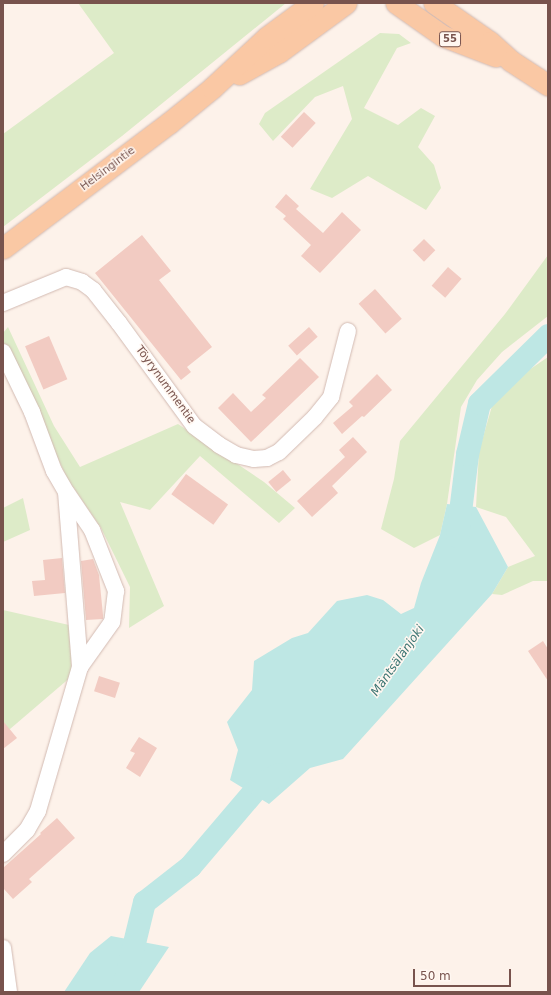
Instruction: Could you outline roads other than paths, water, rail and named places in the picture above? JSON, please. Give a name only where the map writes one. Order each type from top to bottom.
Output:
[{"type":"main road","name":"Helsingintie","points":[[3,248],[101,175],[212,88],[267,37],[314,3]]},
{"type":"main road","name":"Helsingintie","points":[[212,88],[279,52],[346,3]]},
{"type":"main road","name":"55","points":[[396,3],[443,36],[511,61]]},
{"type":"main road","name":"55","points":[[434,3],[490,42],[511,61],[548,85]]},
{"type":"street","name":"Töyrynummentie","points":[[3,303],[66,277],[82,282],[93,290],[119,323],[194,426],[219,445],[236,455],[254,459],[267,458],[279,452],[315,417],[331,397],[348,331]]},
{"type":"street","points":[[3,352],[32,412],[54,471],[66,492],[92,530],[116,591],[112,622],[80,667],[38,810],[27,830],[3,854]]},
{"type":"street","points":[[66,492],[80,667]]},
{"type":"street","points":[[3,948],[9,992]]},
{"type":"water","points":[[447,504],[476,507],[508,567],[492,594],[343,759],[310,768],[269,804],[230,780],[238,750],[227,722],[252,690],[254,661],[292,638],[308,633],[337,601],[367,595],[383,600],[401,614],[414,608],[421,583],[440,535]]},
{"type":"water","points":[[111,936],[169,947],[139,992],[64,992],[90,953]]},
{"type":"waterway","name":"Mäntsälänjoki","points":[[457,536],[467,454],[479,403],[548,335]]},
{"type":"waterway","name":"Mäntsälänjoki","points":[[122,992],[144,902],[190,866],[259,785],[278,774]]}]
